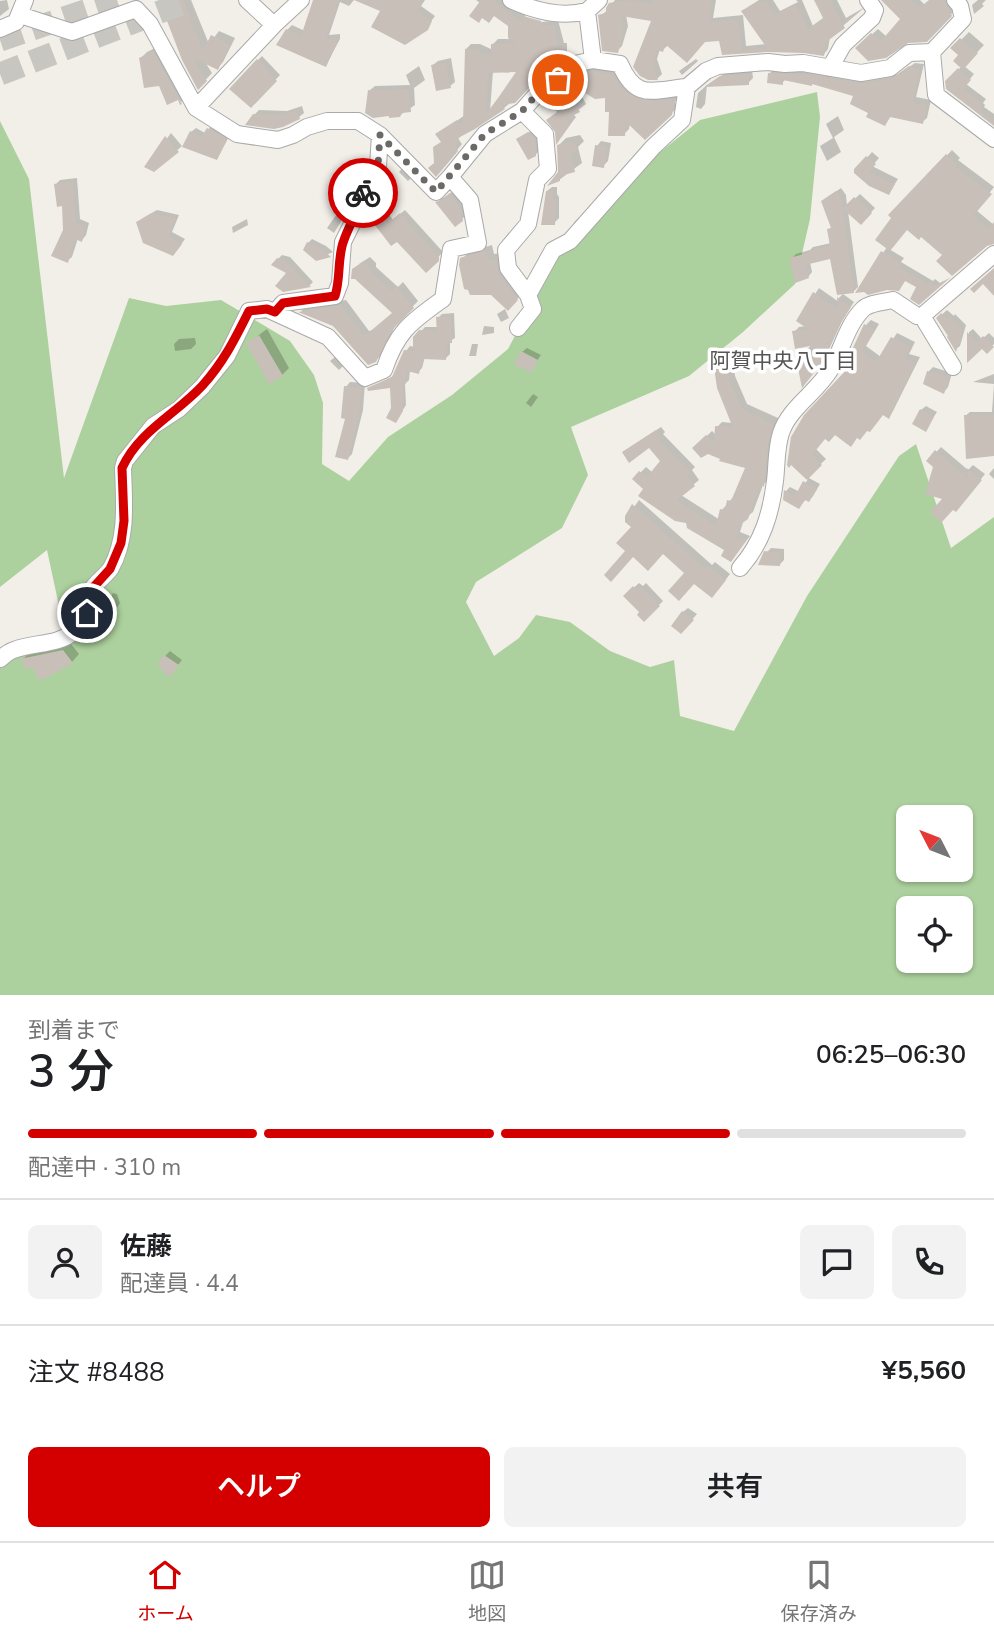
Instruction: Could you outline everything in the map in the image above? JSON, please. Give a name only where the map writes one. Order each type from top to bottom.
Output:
[{"type":"street","points":[[247,0],[274,24]]},
{"type":"street","points":[[196,108],[274,24],[301,0]]},
{"type":"street","points":[[511,0],[570,16],[593,6],[593,60]]},
{"type":"street","points":[[830,68],[843,45],[872,18],[875,10],[868,0]]},
{"type":"street","points":[[0,29],[16,22],[23,8],[72,32],[124,7],[136,9],[150,24],[196,108],[237,134],[278,140],[327,121],[358,121],[380,135],[436,192],[485,134],[522,111],[537,94],[567,73],[575,64],[593,60],[620,64],[628,83],[643,91],[687,87],[706,71],[718,66],[768,62],[803,63],[861,73],[884,70],[909,53],[932,52],[963,19],[961,2]]},
{"type":"street","points":[[932,52],[936,95],[994,139]]},
{"type":"street","points":[[528,295],[553,250],[570,242],[653,147],[682,120],[687,87]]},
{"type":"street","points":[[518,328],[533,309],[528,295],[508,268],[506,250],[528,225],[537,180],[548,169],[545,134],[522,111]]},
{"type":"street","points":[[275,312],[283,303],[335,296],[340,283],[343,242],[358,212],[365,181],[378,166],[380,135]]},
{"type":"street","points":[[0,659],[13,650],[45,645],[74,632],[78,627],[87,613],[90,591],[110,569],[121,543],[124,521],[122,468],[125,461],[153,426],[178,409],[227,356],[249,311],[267,309],[328,337],[365,378],[384,370],[393,345],[413,320],[443,299],[451,249],[478,243],[470,200],[450,177]]},
{"type":"street","points":[[740,568],[756,550],[769,514],[775,482],[777,445],[782,430],[789,416],[815,390],[831,368],[854,321],[865,307],[892,300],[917,316],[922,316],[994,254]]},
{"type":"street","points":[[922,316],[953,367]]},
{"type":"green space","points":[[817,92],[820,117],[810,219],[795,284],[743,332],[689,376],[571,427],[588,475],[562,528],[476,582],[466,602],[494,656],[519,638],[536,615],[570,622],[610,651],[650,667],[674,660],[680,716],[734,731],[807,596],[899,456],[916,444],[951,548],[994,517],[994,995],[0,995],[0,655],[13,641],[73,638],[59,606],[47,550],[0,587],[0,121],[29,179],[64,478],[129,298],[166,306],[221,300],[290,341],[314,375],[323,403],[322,464],[349,481],[388,437],[452,395],[508,349],[575,221],[700,120]]},
{"type":"building","points":[[159,0],[183,0],[203,51],[211,35],[230,45],[218,70],[193,58],[207,81],[198,90],[182,60]]},
{"type":"building","points":[[313,0],[339,0],[326,39],[336,38],[336,45],[326,67],[276,45],[286,29],[301,36]]},
{"type":"building","points":[[354,0],[424,0],[418,11],[432,21],[428,30],[405,45],[371,27],[380,11]]},
{"type":"building","points":[[481,0],[493,0],[523,22],[523,16],[541,21],[541,26],[554,25],[559,48],[563,48],[562,62],[531,86],[515,103],[502,105],[505,109],[458,138],[460,141],[454,144],[458,151],[436,177],[428,168],[434,163],[433,147],[441,142],[435,134],[457,120],[458,124],[463,124],[465,49],[474,49],[491,56],[491,44],[516,43],[508,38],[508,26],[494,16],[489,23],[482,18],[479,23],[469,16]],"holes":[[[516,72],[486,114],[488,73]]]},
{"type":"building","points":[[627,0],[651,4],[653,0],[712,0],[709,22],[738,19],[742,50],[767,48],[741,11],[760,0],[764,4],[767,2],[775,15],[796,4],[808,29],[823,18],[814,0],[830,0],[845,28],[826,42],[824,56],[767,52],[722,55],[719,41],[705,42],[687,63],[665,44],[663,52],[657,50],[653,65],[658,80],[648,80],[640,76],[633,67],[651,21],[621,16],[624,32],[618,53],[602,51],[598,15],[606,13],[609,3]]},
{"type":"building","points":[[881,0],[911,0],[919,8],[929,0],[945,0],[952,16],[927,42],[908,43],[886,58],[868,61],[855,48],[871,33],[881,41],[900,19]]},
{"type":"building","points":[[960,38],[978,53],[963,70],[953,61],[958,55],[950,48]]},
{"type":"building","points":[[153,51],[182,104],[180,105],[178,100],[167,105],[159,86],[144,88],[139,58]]},
{"type":"building","points":[[257,59],[277,81],[251,108],[229,89]]},
{"type":"building","points":[[446,62],[451,88],[436,91],[431,65]]},
{"type":"building","points":[[909,66],[920,69],[913,102],[927,105],[923,124],[890,117],[885,126],[866,117],[868,113],[850,104],[853,96],[812,84],[783,80],[783,85],[767,83],[768,73],[802,74],[863,83],[892,78]]},
{"type":"building","points":[[958,68],[971,80],[963,89],[983,104],[981,112],[994,121],[994,126],[946,89],[945,81]]},
{"type":"building","points":[[593,71],[613,74],[624,90],[636,98],[654,101],[675,99],[673,107],[670,107],[673,110],[672,115],[645,140],[626,122],[625,136],[608,136],[609,112],[605,112],[605,98],[595,99],[570,84],[581,74]]},
{"type":"building","points":[[749,74],[749,85],[704,87],[720,76]]},
{"type":"building","points":[[566,86],[580,112],[566,119],[570,125],[556,145],[555,132],[546,120],[557,112],[548,99]]},
{"type":"building","points":[[409,89],[411,112],[389,118],[373,118],[365,113],[368,90]]},
{"type":"building","points":[[297,110],[300,119],[283,127],[274,129],[245,125],[253,114],[281,115]]},
{"type":"building","points":[[207,128],[227,140],[217,160],[182,147],[190,131],[201,137]]},
{"type":"building","points":[[528,132],[535,139],[536,156],[528,160],[516,139]]},
{"type":"building","points":[[165,136],[179,152],[154,172],[144,167]]},
{"type":"building","points":[[573,141],[578,149],[571,154],[575,172],[560,176],[560,181],[547,186],[558,172],[557,145]]},
{"type":"building","points":[[595,145],[607,147],[604,168],[592,166]]},
{"type":"building","points":[[946,154],[957,164],[955,166],[992,194],[973,216],[988,229],[994,222],[994,244],[987,246],[952,276],[936,261],[942,255],[921,237],[919,240],[907,230],[890,251],[875,240],[891,218],[888,215]]},
{"type":"building","points":[[866,156],[876,164],[869,172],[895,184],[889,195],[869,186],[854,173],[854,169]]},
{"type":"building","points":[[73,181],[76,223],[85,227],[82,242],[75,239],[68,263],[51,256],[63,230],[62,206],[57,207],[54,184]]},
{"type":"building","points":[[546,191],[553,191],[553,199],[556,202],[555,225],[541,225]]},
{"type":"building","points":[[836,191],[842,200],[843,208],[854,197],[872,213],[861,225],[843,209],[854,293],[837,295],[830,259],[805,265],[809,278],[795,283],[789,258],[830,246],[827,229],[831,228],[821,201]]},
{"type":"building","points":[[450,193],[461,210],[463,221],[455,227],[435,202],[443,200]]},
{"type":"building","points":[[152,213],[176,219],[169,236],[182,244],[173,256],[143,243],[136,222]]},
{"type":"building","points":[[380,213],[388,223],[400,213],[439,257],[439,261],[426,273],[397,242],[391,246],[371,220]]},
{"type":"building","points":[[307,242],[331,257],[316,261],[303,250]]},
{"type":"building","points":[[486,250],[488,260],[496,259],[499,274],[518,300],[508,311],[491,295],[470,295],[468,290],[464,289],[460,258]]},
{"type":"building","points":[[881,251],[901,263],[898,267],[928,284],[930,282],[935,286],[951,277],[919,305],[910,299],[916,287],[905,281],[899,291],[887,290],[868,295],[864,292],[855,293]]},
{"type":"building","points":[[277,258],[286,261],[311,287],[283,292],[275,286],[286,273],[271,265]]},
{"type":"building","points":[[364,261],[371,272],[392,291],[397,286],[414,308],[391,331],[376,362],[368,365],[333,326],[298,312],[341,305],[363,335],[367,334],[392,313],[355,279],[351,279],[352,269]]},
{"type":"building","points":[[994,268],[994,296],[983,284],[974,293],[970,289]]},
{"type":"building","points":[[813,292],[838,309],[837,297],[851,307],[821,364],[802,388],[797,363],[810,346],[795,349],[792,331],[808,329],[796,321]]},
{"type":"building","points":[[941,313],[948,319],[950,317],[963,330],[956,352],[936,318]]},
{"type":"building","points":[[451,316],[452,343],[447,343],[446,360],[422,359],[419,374],[407,371],[405,386],[402,386],[403,411],[396,423],[386,418],[391,408],[390,388],[368,391],[367,388],[392,377],[404,350],[413,351],[413,337],[419,330],[433,331],[437,335],[436,317]]},
{"type":"building","points":[[864,324],[875,330],[862,351],[876,362],[891,337],[911,347],[905,359],[916,362],[889,419],[883,415],[870,432],[867,431],[860,440],[857,438],[851,447],[835,435],[829,442],[825,439],[812,455],[822,465],[807,480],[791,465],[789,468],[787,465],[791,437],[804,415],[848,368],[845,365]]},
{"type":"building","points":[[967,332],[977,342],[983,336],[994,347],[987,354],[982,349],[967,363]]},
{"type":"building","points":[[259,335],[283,376],[269,384],[246,343]]},
{"type":"building","points":[[521,351],[538,360],[531,373],[514,364]]},
{"type":"building","points":[[729,365],[730,382],[742,409],[774,424],[768,442],[764,487],[761,484],[748,519],[741,524],[736,537],[746,541],[731,562],[721,556],[724,550],[687,528],[686,523],[675,521],[638,496],[643,489],[632,479],[639,471],[647,477],[660,461],[649,448],[629,463],[622,452],[656,430],[661,439],[659,440],[691,473],[687,475],[695,486],[677,500],[716,526],[720,509],[725,510],[727,500],[731,501],[745,468],[719,461],[720,459],[708,454],[701,458],[692,448],[706,435],[714,443],[715,426],[733,428],[717,388],[714,367]]},
{"type":"building","points":[[927,371],[949,377],[944,394],[923,384]]},
{"type":"building","points":[[344,386],[362,388],[359,416],[348,460],[335,457],[345,419],[341,418]]},
{"type":"building","points":[[920,409],[934,417],[926,432],[912,424]]},
{"type":"building","points":[[964,415],[994,415],[994,456],[966,459]]},
{"type":"building","points":[[935,450],[968,478],[967,468],[982,480],[956,512],[953,510],[941,523],[930,512],[942,499],[925,494],[933,467],[926,461]]},
{"type":"building","points":[[803,481],[817,489],[809,502],[805,500],[799,509],[783,500],[784,490],[795,496]]},
{"type":"building","points":[[632,504],[706,569],[708,566],[726,580],[712,598],[694,584],[679,601],[668,591],[684,573],[663,554],[648,571],[633,557],[611,582],[604,575],[625,551],[616,543],[631,527],[625,522],[625,516]]},
{"type":"building","points":[[764,551],[781,553],[780,566],[758,565]]},
{"type":"building","points":[[633,586],[637,590],[640,586],[660,606],[644,622],[637,615],[639,612],[623,596]]},
{"type":"building","points":[[107,596],[114,598],[117,608],[104,631],[100,629],[91,644],[82,639],[91,628]]},
{"type":"building","points":[[682,611],[694,620],[681,634],[671,626]]},
{"type":"building","points":[[63,650],[73,663],[40,681],[32,667],[27,670],[20,659]]},
{"type":"building","points":[[164,655],[179,665],[170,677],[158,663]]},
{"type":"tunnel","points":[[0,40],[117,0]]},
{"type":"tunnel","points":[[0,74],[191,0]]},
{"type":"way so far","points":[[363,193],[365,181],[378,166],[380,135],[436,192],[485,134],[522,111],[537,94],[558,80]]},
{"type":"district","name":"阿賀中央八丁目","points":[[783,361]]},
{"type":"route","points":[[87,613],[90,591],[110,569],[121,543],[124,521],[122,468],[125,461],[153,426],[178,409],[202,387],[227,356],[249,311],[267,309],[275,312],[283,303],[335,296],[340,283],[343,242],[358,212],[363,193]]}]
